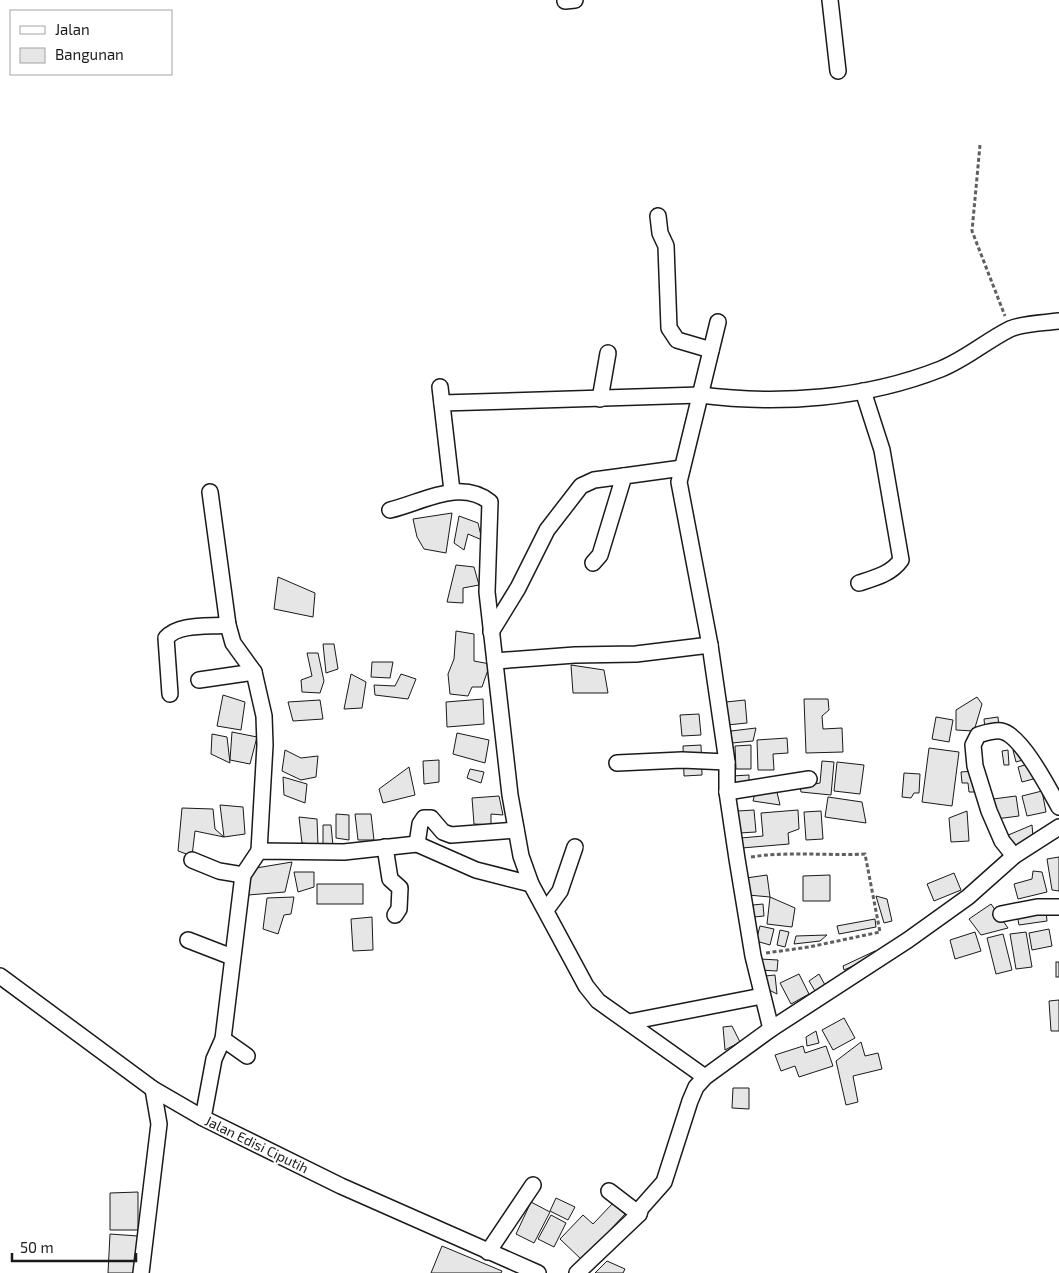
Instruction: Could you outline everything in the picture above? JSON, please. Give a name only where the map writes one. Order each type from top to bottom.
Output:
[{"type":"street","points":[[830,0],[838,71]]},
{"type":"street","points":[[658,216],[660,233],[666,246],[669,328],[677,340],[711,350]]},
{"type":"street","points":[[442,404],[700,395],[731,399],[782,399],[863,391],[940,369],[970,355],[1012,329],[1059,320]]},
{"type":"street","points":[[718,322],[679,482],[710,645],[727,762],[727,792],[753,956],[771,1029]]},
{"type":"street","points":[[600,399],[608,353]]},
{"type":"street","points":[[440,388],[452,490]]},
{"type":"street","points":[[859,583],[877,578],[896,568],[901,560],[901,549],[882,450],[863,391]]},
{"type":"street","points":[[491,632],[518,588],[547,530],[581,486],[594,480],[682,468]]},
{"type":"street","points":[[593,563],[600,555],[624,476]]},
{"type":"street","points":[[390,510],[452,490],[483,496],[490,502],[487,592],[491,632],[516,830],[521,856],[531,884],[586,986],[598,1001],[705,1077]]},
{"type":"street","points":[[203,1118],[214,1059],[223,1039],[243,875],[259,851],[265,745],[264,716],[254,672],[233,643],[228,625],[210,492]]},
{"type":"street","points":[[170,694],[166,638],[179,629],[228,625]]},
{"type":"street","points":[[495,661],[575,655],[636,654],[710,645]]},
{"type":"street","points":[[199,680],[254,672]]},
{"type":"street","points":[[1014,856],[1002,841],[989,811],[975,766],[972,745],[978,735],[1001,730],[1012,735],[1023,747],[1059,807]]},
{"type":"street","points":[[617,763],[682,760],[727,762]]},
{"type":"street","points":[[727,792],[809,779]]},
{"type":"street","points":[[417,844],[420,824],[424,818],[436,822],[443,832],[451,835],[516,830]]},
{"type":"street","points":[[577,1273],[639,1214],[641,1208],[664,1182],[690,1101],[696,1087],[705,1077],[771,1029],[908,940],[968,896],[1014,856],[1059,827]]},
{"type":"street","points":[[259,851],[344,852],[417,844],[476,870],[531,884]]},
{"type":"street","points":[[385,847],[390,879],[400,888],[399,909],[395,915]]},
{"type":"street","points":[[546,910],[560,891],[575,847]]},
{"type":"street","points":[[192,860],[219,871],[243,875]]},
{"type":"street","points":[[1001,914],[1037,907],[1059,907]]},
{"type":"street","points":[[188,940],[232,957]]},
{"type":"street","name":"Jalan Edisi Ciputih","points":[[0,976],[153,1088],[203,1118],[341,1186],[488,1252],[516,1269],[538,1273]]},
{"type":"street","points":[[629,1022],[762,996]]},
{"type":"street","points":[[223,1039],[247,1056]]},
{"type":"street","points":[[141,1273],[159,1124],[153,1088]]},
{"type":"street","points":[[488,1252],[533,1185]]},
{"type":"street","points":[[609,1191],[639,1214]]},
{"type":"path","points":[[980,146],[972,231],[1012,329]]},
{"type":"path","points":[[737,859],[791,853],[828,856],[865,854],[880,932],[810,947],[753,956]]},
{"type":"building","points":[[452,513],[446,553],[424,549],[417,537],[413,519]]},
{"type":"building","points":[[459,516],[478,523],[482,540],[468,534],[464,550],[454,543]]},
{"type":"building","points":[[456,565],[474,567],[479,585],[463,588],[463,603],[447,602]]},
{"type":"building","points":[[278,577],[315,593],[313,617],[274,609]]},
{"type":"building","points":[[456,631],[474,634],[474,661],[490,664],[482,687],[472,687],[468,696],[450,694],[448,674],[454,659]]},
{"type":"building","points":[[323,644],[334,644],[338,669],[326,673]]},
{"type":"building","points":[[307,653],[318,653],[324,681],[320,693],[302,692],[301,680],[312,676]]},
{"type":"building","points":[[372,662],[393,662],[390,678],[371,677]]},
{"type":"building","points":[[571,665],[604,670],[608,693],[573,693]]},
{"type":"building","points":[[351,674],[366,682],[362,708],[344,709]]},
{"type":"building","points":[[401,674],[416,679],[408,699],[375,695],[374,685],[395,686]]},
{"type":"building","points":[[223,695],[245,702],[241,730],[217,726]]},
{"type":"building","points":[[977,697],[982,704],[974,731],[956,730],[956,710]]},
{"type":"building","points":[[483,699],[484,724],[447,727],[446,702]]},
{"type":"building","points":[[804,699],[828,699],[829,710],[822,716],[823,729],[842,728],[843,752],[806,753]]},
{"type":"building","points":[[320,700],[323,719],[293,721],[288,702]]},
{"type":"building","points":[[745,700],[747,723],[727,725],[726,702]]},
{"type":"building","points":[[699,714],[701,735],[682,736],[680,715]]},
{"type":"building","points":[[936,717],[953,720],[949,742],[932,739]]},
{"type":"building","points":[[998,717],[999,728],[985,729],[984,719]]},
{"type":"building","points":[[756,728],[753,741],[732,743],[731,731]]},
{"type":"building","points":[[232,732],[257,737],[250,764],[230,760]]},
{"type":"building","points":[[457,733],[489,740],[485,763],[453,754]]},
{"type":"building","points":[[212,734],[227,737],[230,763],[211,754]]},
{"type":"building","points":[[787,738],[788,753],[773,754],[774,770],[758,770],[757,740]]},
{"type":"building","points":[[701,745],[702,775],[684,776],[683,746]]},
{"type":"building","points":[[751,745],[751,769],[736,769],[735,746]]},
{"type":"building","points":[[929,748],[959,752],[952,806],[922,802]]},
{"type":"building","points":[[1020,748],[1023,760],[1016,762],[1013,750]]},
{"type":"building","points":[[285,750],[301,758],[318,756],[316,777],[301,780],[282,771]]},
{"type":"building","points":[[1008,750],[1009,765],[1004,765],[1002,751]]},
{"type":"building","points":[[439,760],[439,782],[424,784],[423,761]]},
{"type":"building","points":[[822,761],[834,762],[831,795],[801,792],[800,787],[820,783]]},
{"type":"building","points":[[837,762],[864,765],[860,794],[834,791]]},
{"type":"building","points":[[1025,765],[1037,778],[1022,782],[1018,767]]},
{"type":"building","points":[[409,767],[415,795],[383,803],[379,789]]},
{"type":"building","points":[[470,769],[484,772],[481,783],[467,778]]},
{"type":"building","points":[[975,771],[976,792],[969,792],[968,783],[962,783],[961,772]]},
{"type":"building","points":[[904,773],[920,774],[919,793],[914,793],[911,798],[902,797]]},
{"type":"building","points":[[749,775],[749,784],[733,785],[732,776]]},
{"type":"building","points":[[283,777],[307,784],[305,803],[284,795]]},
{"type":"building","points":[[776,788],[780,805],[753,801],[755,793]]},
{"type":"building","points":[[1042,791],[1046,812],[1027,816],[1022,796]]},
{"type":"building","points":[[499,796],[503,815],[491,814],[491,825],[474,824],[472,798]]},
{"type":"building","points":[[1016,796],[1019,816],[996,819],[993,799]]},
{"type":"building","points":[[828,797],[862,802],[866,823],[825,817]]},
{"type":"building","points":[[220,805],[243,807],[245,834],[224,837]]},
{"type":"building","points":[[182,808],[213,809],[215,829],[224,837],[195,831],[192,856],[178,851]]},
{"type":"building","points":[[754,810],[756,832],[739,833],[738,811]]},
{"type":"building","points":[[798,810],[799,829],[788,833],[789,844],[742,848],[741,838],[763,836],[761,813]]},
{"type":"building","points":[[821,811],[823,839],[806,840],[804,812]]},
{"type":"building","points":[[967,811],[969,841],[951,842],[949,818]]},
{"type":"building","points":[[336,814],[349,815],[349,840],[336,838]]},
{"type":"building","points":[[355,814],[371,814],[374,840],[358,840]]},
{"type":"building","points":[[299,817],[317,819],[318,845],[302,843]]},
{"type":"building","points":[[323,825],[331,825],[333,846],[323,845]]},
{"type":"building","points":[[1032,825],[1033,837],[1017,850],[1006,836]]},
{"type":"building","points":[[1059,857],[1059,891],[1052,890],[1047,859]]},
{"type":"building","points":[[292,862],[285,892],[248,895],[251,876],[256,868]]},
{"type":"building","points":[[1033,871],[1042,872],[1047,892],[1018,899],[1014,884],[1032,879]]},
{"type":"building","points":[[294,872],[314,872],[314,887],[298,892]]},
{"type":"building","points":[[954,873],[961,890],[934,901],[927,884]]},
{"type":"building","points":[[767,875],[770,897],[748,895],[746,878]]},
{"type":"building","points":[[830,875],[830,901],[803,901],[803,876]]},
{"type":"building","points":[[317,884],[363,884],[363,904],[317,904]]},
{"type":"building","points":[[876,896],[887,899],[892,921],[884,923]]},
{"type":"building","points":[[294,897],[291,914],[284,915],[278,934],[263,929],[267,898]]},
{"type":"building","points":[[770,897],[795,908],[792,927],[767,924]]},
{"type":"building","points":[[763,904],[764,916],[754,917],[753,905]]},
{"type":"building","points":[[991,904],[1008,928],[981,935],[969,919]]},
{"type":"building","points":[[1046,911],[1047,921],[1019,925],[1017,915]]},
{"type":"building","points":[[372,917],[373,950],[353,951],[351,919]]},
{"type":"building","points":[[875,919],[876,927],[839,934],[837,926]]},
{"type":"building","points":[[760,926],[774,929],[770,945],[756,941]]},
{"type":"building","points":[[1049,929],[1052,946],[1032,950],[1029,933]]},
{"type":"building","points":[[780,930],[789,932],[785,947],[777,945]]},
{"type":"building","points":[[975,932],[981,951],[955,959],[950,940]]},
{"type":"building","points":[[1026,932],[1032,967],[1016,969],[1010,934]]},
{"type":"building","points":[[1003,934],[1012,970],[996,974],[987,938]]},
{"type":"building","points":[[827,935],[820,941],[794,944],[796,936]]},
{"type":"building","points":[[875,951],[873,957],[844,970],[843,966]]},
{"type":"building","points":[[760,959],[778,960],[777,971],[759,970]]},
{"type":"building","points":[[1056,962],[1059,962],[1059,977],[1056,977]]},
{"type":"building","points":[[799,974],[809,994],[791,1004],[780,983]]},
{"type":"building","points":[[819,974],[825,985],[815,991],[809,981]]},
{"type":"building","points":[[775,975],[777,994],[765,988],[765,976]]},
{"type":"building","points":[[1059,1000],[1059,1031],[1051,1031],[1049,1001]]},
{"type":"building","points":[[844,1018],[855,1038],[833,1050],[822,1030]]},
{"type":"building","points":[[732,1026],[740,1042],[725,1050],[723,1027]]},
{"type":"building","points":[[816,1031],[819,1043],[807,1046],[806,1037]]},
{"type":"building","points":[[861,1042],[865,1056],[878,1053],[882,1069],[853,1076],[858,1102],[846,1105],[836,1061]]},
{"type":"building","points":[[803,1046],[805,1053],[826,1046],[833,1066],[799,1077],[795,1066],[781,1071],[775,1055]]},
{"type":"building","points":[[733,1088],[749,1088],[749,1109],[732,1108]]},
{"type":"building","points":[[138,1192],[138,1230],[110,1230],[110,1193]]},
{"type":"building","points":[[556,1198],[575,1207],[568,1220],[550,1211]]},
{"type":"building","points":[[531,1202],[550,1212],[534,1243],[516,1234]]},
{"type":"building","points":[[613,1203],[625,1214],[582,1260],[560,1239],[583,1215],[593,1224]]},
{"type":"building","points":[[551,1215],[566,1223],[554,1247],[538,1239]]},
{"type":"building","points":[[110,1234],[138,1236],[136,1273],[108,1273]]},
{"type":"building","points":[[442,1246],[502,1271],[501,1273],[431,1273]]},
{"type":"building","points":[[607,1261],[625,1269],[623,1273],[595,1273]]}]
